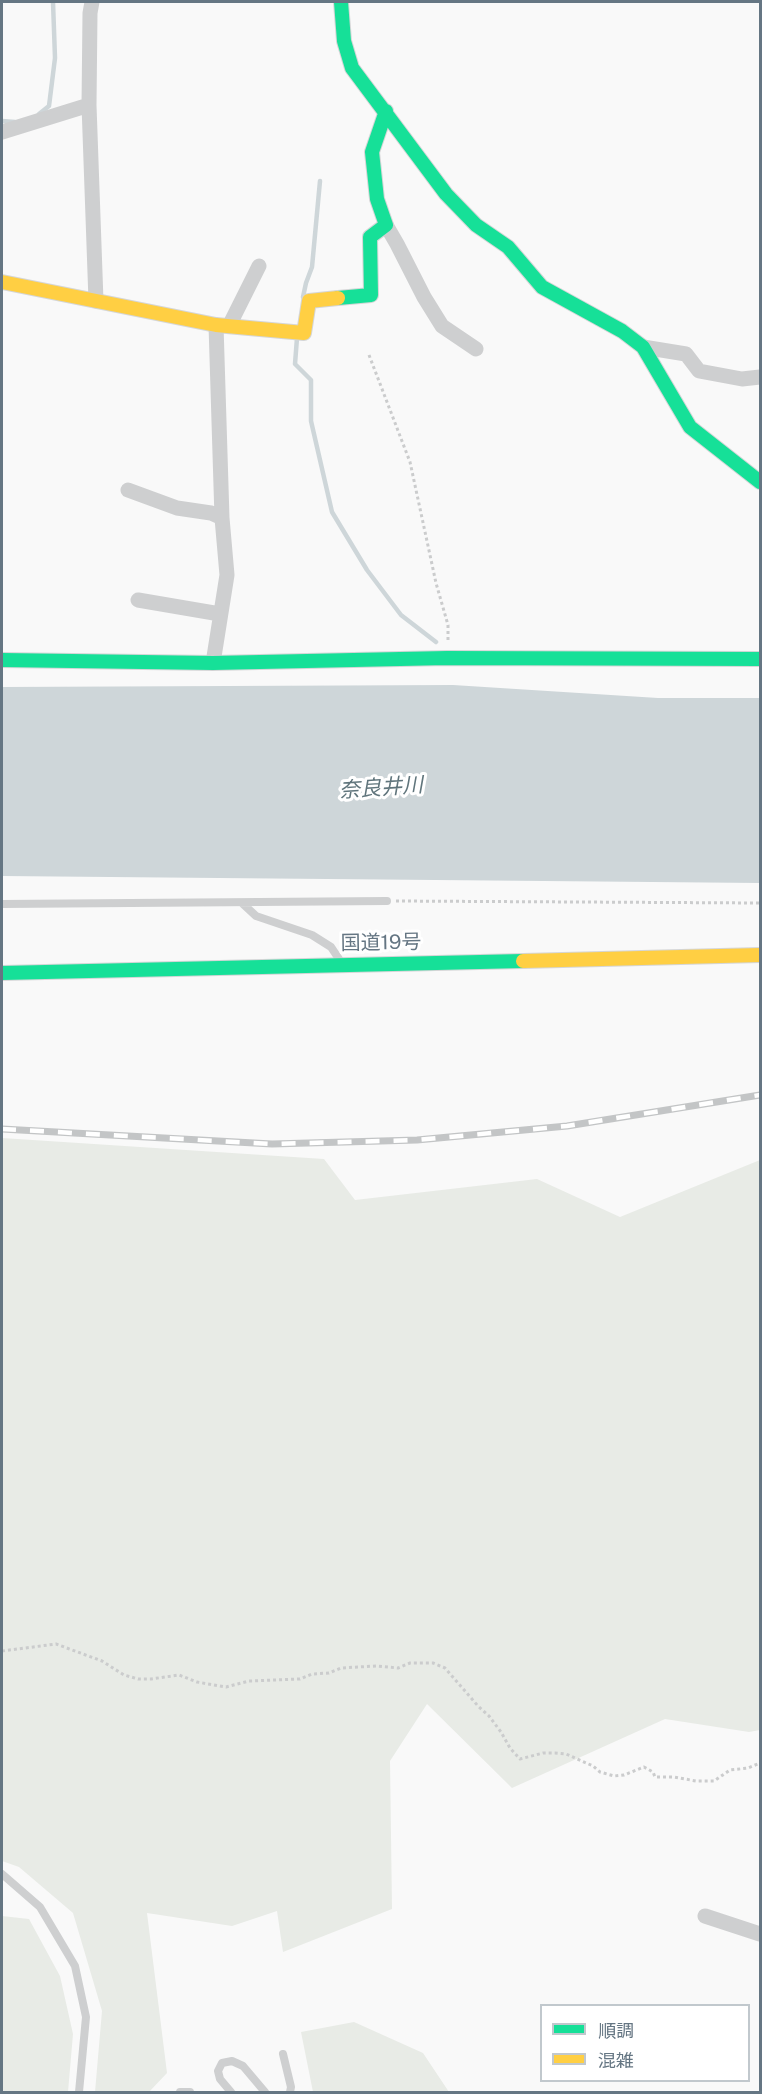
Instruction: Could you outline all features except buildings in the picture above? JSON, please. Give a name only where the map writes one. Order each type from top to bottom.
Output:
[{"type":"main road","points":[[341,2],[344,41],[352,68],[446,194],[476,225],[508,247],[542,287],[622,331],[643,347],[690,427],[760,482]]},
{"type":"main road","points":[[2,282],[222,325],[304,333],[309,301],[371,295],[370,237],[386,225],[377,199],[372,152],[386,111]]},
{"type":"main road","points":[[2,660],[213,663],[447,658],[760,659]]},
{"type":"main road","name":"国道19号","points":[[2,973],[760,955]]},
{"type":"street","points":[[92,2],[89,105],[96,301]]},
{"type":"street","points":[[2,132],[89,105]]},
{"type":"street","points":[[386,225],[442,326],[476,349]]},
{"type":"street","points":[[213,663],[227,575],[222,518],[222,325],[260,266]]},
{"type":"street","points":[[643,347],[686,354],[699,372],[742,379],[760,376]]},
{"type":"street","points":[[128,490],[177,508],[211,513],[222,518]]},
{"type":"street","points":[[138,600],[220,614]]},
{"type":"street","points":[[705,1916],[760,1934]]},
{"type":"lane","points":[[2,904],[387,901]]},
{"type":"lane","points":[[242,903],[256,916],[312,935],[331,947],[341,964]]},
{"type":"lane","points":[[2,1874],[40,1907],[75,1966],[86,2017],[79,2092]]},
{"type":"lane","points":[[283,2054],[291,2087],[290,2092]]},
{"type":"lane","points":[[231,2092],[220,2079],[218,2071],[222,2063],[232,2061],[243,2066],[266,2092]]},
{"type":"lane","points":[[180,2092],[190,2092]]},
{"type":"path","points":[[369,355],[410,462],[436,583],[448,625],[447,658]]},
{"type":"path","points":[[387,901],[760,903]]},
{"type":"path","points":[[2,1651],[56,1644],[102,1661],[124,1675],[138,1679],[178,1675],[197,1682],[226,1687],[249,1681],[300,1679],[341,1668],[376,1666],[398,1668],[410,1663],[433,1664],[445,1668],[477,1706],[489,1716],[520,1759],[555,1752],[566,1754],[593,1766],[600,1772],[614,1776],[624,1775],[644,1767],[653,1772],[655,1778],[696,1781],[714,1781],[730,1770],[748,1768],[760,1763]]},
{"type":"shaded area","points":[[2,1138],[324,1159],[355,1200],[537,1179],[620,1217],[760,1160],[760,1730],[749,1732],[665,1719],[512,1788],[427,1704],[390,1761],[392,1909],[283,1952],[277,1911],[232,1926],[147,1913],[167,2073],[149,2092],[95,2092],[102,2011],[73,1913],[19,1867],[2,1861]]},
{"type":"shaded area","points":[[2,1916],[29,1919],[60,1976],[73,2034],[68,2092],[2,2092]]},
{"type":"shaded area","points":[[354,2022],[423,2053],[449,2092],[313,2092],[301,2032]]},
{"type":"water","name":"奈良井川","points":[[453,685],[658,698],[760,698],[760,883],[2,876],[2,687]]},
{"type":"waterway","points":[[39,114],[49,106],[55,58],[53,2]]},
{"type":"waterway","points":[[2,121],[15,122]]},
{"type":"waterway","points":[[303,297],[312,267],[320,181]]},
{"type":"waterway","points":[[297,338],[295,364],[311,380],[311,421],[332,512],[367,570],[401,615],[436,642]]},
{"type":"railway","points":[[2,1129],[272,1144],[417,1140],[567,1126],[760,1095]]},
{"type":"traffic: fast","points":[[341,2],[344,41],[352,68],[446,194],[476,225],[508,247],[542,287],[622,331],[643,347],[690,427],[760,482]]},
{"type":"traffic: fast","points":[[338,298],[371,295],[370,237],[386,225],[377,199],[372,152],[386,111]]},
{"type":"traffic: fast","points":[[2,660],[213,663],[447,658],[760,659]]},
{"type":"traffic: fast","points":[[2,973],[523,961]]},
{"type":"traffic: slow","points":[[2,282],[216,325],[304,333],[309,301],[338,298]]},
{"type":"traffic: slow","points":[[523,961],[760,955]]}]
